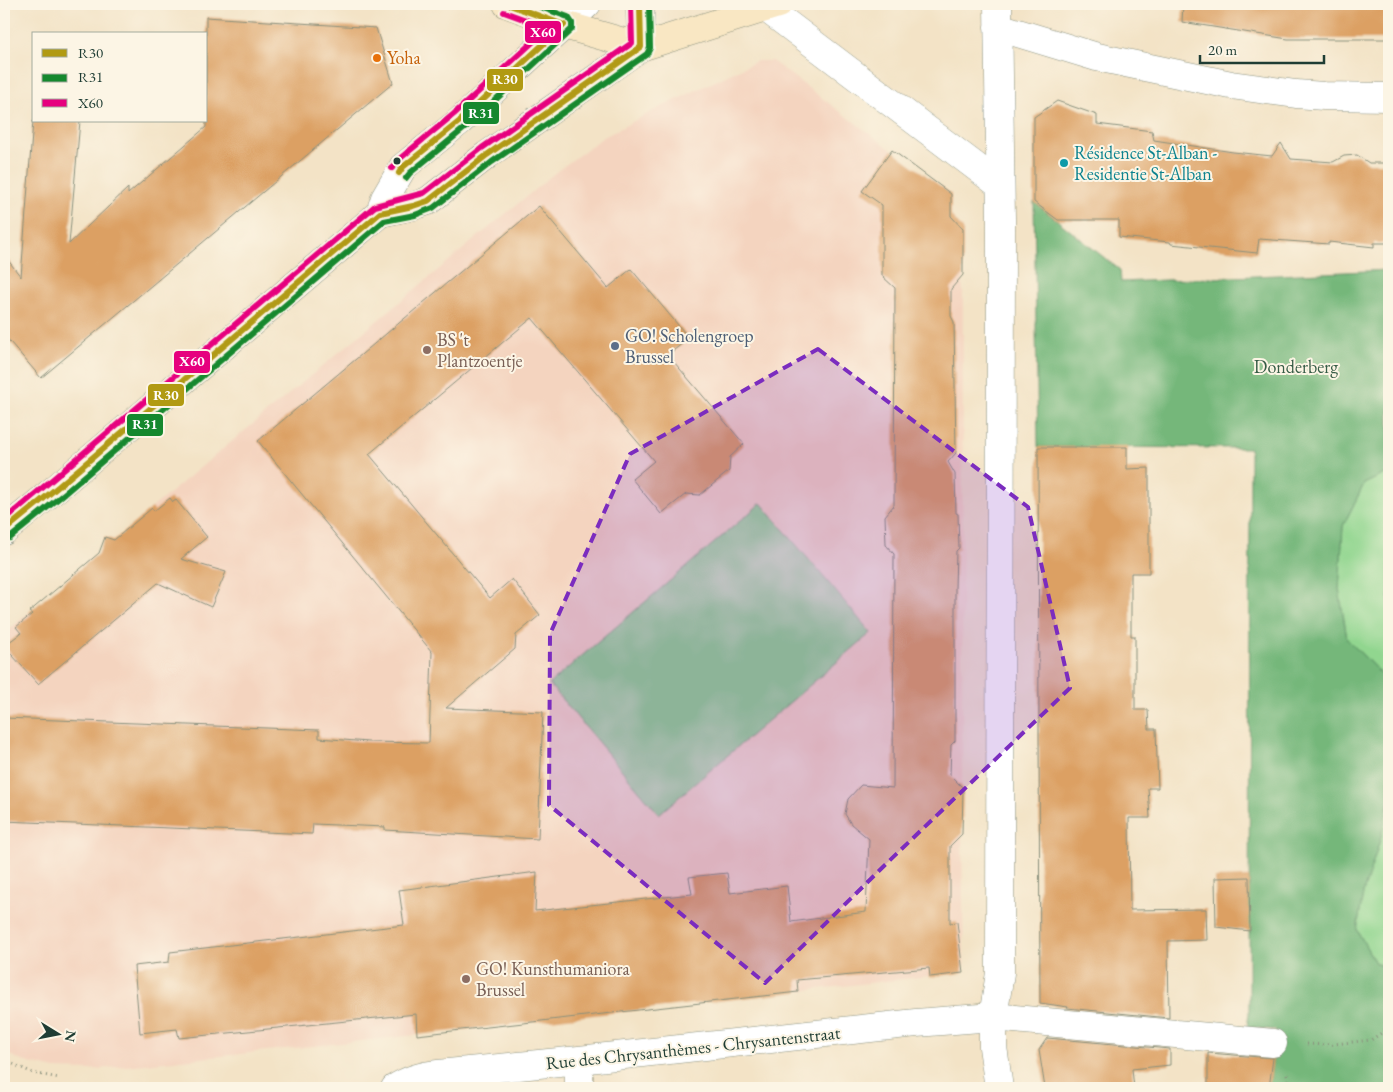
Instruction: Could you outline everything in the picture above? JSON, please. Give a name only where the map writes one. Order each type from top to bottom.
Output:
[{"type":"main road","points":[[508,4],[564,24],[641,47],[772,6]]},
{"type":"street","points":[[4,531],[380,213],[403,167],[460,121],[587,4]]},
{"type":"street","points":[[380,213],[428,201],[487,155],[641,47],[640,4]]},
{"type":"street","points":[[772,6],[1000,186]]},
{"type":"street","points":[[999,1088],[993,1047],[993,1017],[1000,973],[1000,186],[998,16],[1097,57],[1231,85],[1296,94],[1389,97]]},
{"type":"street","name":"Rue des Chrysanthèmes - Chrysantenstraat","points":[[395,1088],[404,1082],[418,1077],[906,1024],[993,1017],[1274,1043]]},
{"type":"street","points":[[578,1088],[579,1060]]},
{"type":"path","points":[[1274,1043],[1325,1045],[1371,1040],[1389,1028]]},
{"type":"path","points":[[4,1060],[34,1073],[59,1078]]},
{"type":"highlighted area","points":[[818,349],[1028,507],[1070,688],[765,983],[549,805],[550,634],[630,454]]},
{"type":"shaded area","points":[[757,61],[772,61],[951,194],[951,216],[963,229],[962,834],[964,972],[417,1035],[88,1070],[55,1069],[22,1061],[4,1052],[4,634],[152,508],[556,172],[602,138]]},
{"type":"green space","name":"Donderberg","points":[[1034,202],[1120,270],[1121,282],[1389,270],[1389,472],[1364,484],[1343,526],[1339,589],[1347,639],[1383,676],[1389,734],[1389,799],[1381,837],[1363,893],[1357,930],[1375,963],[1389,969],[1389,1088],[1269,1088],[1276,1030],[1247,1027],[1249,1014],[1250,448],[1038,447]]},
{"type":"green space","points":[[1389,472],[1389,750],[1383,676],[1347,639],[1339,589],[1343,526],[1364,484]]},
{"type":"green space","points":[[761,503],[871,633],[659,814],[549,684]]},
{"type":"green space","points":[[1389,799],[1389,969],[1375,963],[1357,930],[1363,893],[1381,837]]},
{"type":"building","points":[[1183,4],[1389,4],[1389,39],[1288,39],[1182,22]]},
{"type":"building","points":[[206,17],[376,28],[393,83],[41,378],[4,335],[4,255],[21,277],[33,122],[80,122],[69,244],[128,188],[128,194],[206,127],[206,122],[208,122],[208,32],[206,32]]},
{"type":"building","points":[[1057,101],[1097,115],[1097,124],[1152,131],[1154,140],[1272,156],[1281,143],[1291,159],[1333,162],[1344,156],[1357,155],[1369,163],[1389,163],[1389,243],[1374,243],[1374,247],[1329,242],[1329,244],[1259,239],[1257,253],[1119,237],[1119,220],[1058,220],[1034,202],[1034,117]]},
{"type":"building","points":[[892,150],[951,194],[951,216],[963,229],[963,275],[951,289],[951,316],[954,322],[956,453],[948,462],[955,474],[959,548],[956,551],[955,588],[955,741],[951,745],[950,775],[963,788],[962,834],[950,846],[950,923],[957,922],[963,973],[930,977],[929,968],[797,980],[798,992],[417,1035],[416,1014],[179,1038],[177,1029],[140,1033],[134,966],[169,962],[170,952],[404,925],[399,890],[537,872],[535,911],[692,894],[689,877],[727,873],[730,893],[787,886],[791,922],[866,912],[869,839],[851,824],[845,814],[848,799],[861,785],[893,788],[894,554],[886,545],[885,516],[894,505],[895,288],[882,276],[882,205],[862,191]]},
{"type":"building","points":[[539,206],[608,288],[631,269],[689,338],[668,355],[744,444],[730,457],[729,471],[700,495],[686,494],[661,514],[632,479],[654,461],[532,318],[369,454],[490,598],[512,579],[540,615],[516,635],[515,649],[446,708],[543,712],[538,839],[385,830],[385,827],[313,824],[312,834],[4,821],[4,718],[319,730],[319,738],[368,742],[429,743],[432,652],[258,441]]},
{"type":"building","points":[[1038,447],[1127,447],[1127,469],[1149,468],[1149,573],[1131,573],[1131,636],[1135,636],[1135,710],[1148,710],[1149,729],[1156,729],[1158,788],[1148,788],[1150,818],[1129,818],[1130,910],[1206,909],[1207,940],[1168,941],[1169,1018],[1067,1008],[1040,1003]]},
{"type":"building","points":[[170,498],[173,502],[176,500],[207,537],[181,559],[226,572],[211,607],[158,583],[38,684],[4,646],[21,633],[16,627],[32,614],[29,612],[99,553],[105,537],[114,540],[152,508],[154,511]]},
{"type":"building","points":[[1249,877],[1250,931],[1216,927],[1215,878]]},
{"type":"building","points":[[1047,1038],[1170,1049],[1170,1065],[1132,1069],[1134,1088],[1045,1088],[1039,1050]]},
{"type":"building","points":[[1208,1053],[1273,1058],[1269,1088],[1208,1088]]},
{"type":"transit line","name":"R30","points":[[399,173],[403,167],[460,121],[564,25],[507,4]]},
{"type":"transit line","name":"R31","points":[[406,178],[466,127],[572,29],[572,23],[568,17],[532,4]]},
{"type":"transit line","name":"X60","points":[[4,520],[375,206],[424,193],[482,148],[632,43],[631,4]]},
{"type":"transit line","name":"R30","points":[[4,531],[380,213],[428,201],[487,155],[641,47],[640,4]]},
{"type":"transit line","name":"R31","points":[[10,538],[384,221],[415,215],[433,208],[492,162],[647,54],[650,48],[649,4]]},
{"type":"transit line","name":"X60","points":[[392,168],[397,161],[454,114],[548,28],[504,12]]},
{"type":"place","name":"Yoha","points":[[377,58]]},
{"type":"place","name":"Résidence St-Alban - Residentie St-Alban","points":[[1064,163]]},
{"type":"place","name":"GO! Scholengroep Brussel","points":[[615,346]]},
{"type":"place","name":"BS 't Plantzoentje","points":[[427,350]]},
{"type":"place","name":"GO! Kunsthumaniora Brussel","points":[[466,979]]}]
